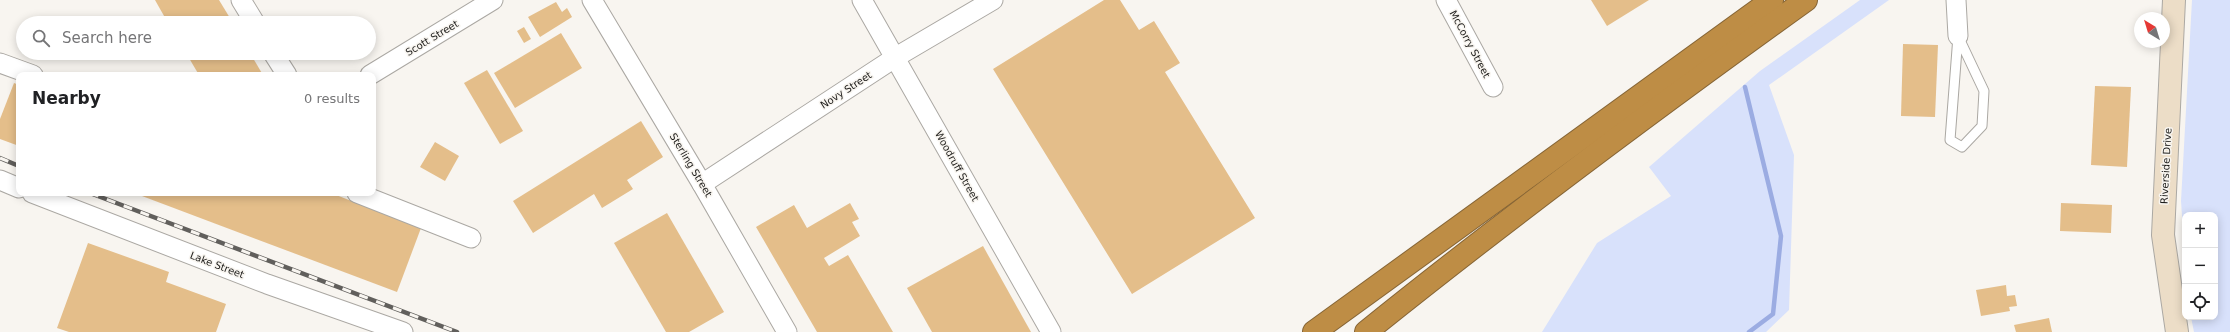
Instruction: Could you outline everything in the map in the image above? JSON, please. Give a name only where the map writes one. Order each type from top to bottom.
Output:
[{"type":"highway","points":[[1314,332],[1772,0]]},
{"type":"highway","points":[[1366,332],[1569,174],[1806,0]]},
{"type":"street","points":[[241,0],[251,16]]},
{"type":"street","name":"Scott Street","points":[[375,72],[493,0]]},
{"type":"street","name":"Sterling Street","points":[[592,0],[702,184],[787,332]]},
{"type":"street","name":"Woodruff Street","points":[[862,0],[896,57],[1051,332]]},
{"type":"street","name":"Novy Street","points":[[702,184],[896,57],[993,0]]},
{"type":"street","name":"McCorry Street","points":[[1446,0],[1493,87]]},
{"type":"street","points":[[1956,0],[1958,36]]},
{"type":"street","name":"Riverside Drive","points":[[2174,0],[2162,235],[2177,332]]},
{"type":"street","points":[[278,60],[285,72]]},
{"type":"street","points":[[0,62],[25,72]]},
{"type":"street","points":[[0,180],[16,187]]},
{"type":"street","name":"Lake Street","points":[[40,196],[267,284],[403,332]]},
{"type":"street","points":[[365,196],[471,238]]},
{"type":"lane","points":[[1958,36],[1984,91],[1982,126],[1962,147],[1950,140],[1958,36]]},
{"type":"shaded area","points":[[1860,0],[1889,0],[1769,85],[1794,155],[1789,310],[1766,332],[1542,332],[1597,243],[1671,196],[1649,167],[1760,71]]},
{"type":"shaded area","points":[[2192,0],[2230,0],[2230,332],[2194,332],[2192,320],[2218,320],[2218,212],[2182,212],[2182,216],[2181,201]]},
{"type":"building","points":[[155,0],[219,0],[229,16],[164,16]]},
{"type":"building","points":[[1104,0],[1120,0],[1139,30],[1154,21],[1180,63],[1165,72],[1255,218],[1132,294],[993,69]]},
{"type":"building","points":[[1591,0],[1649,0],[1607,26]]},
{"type":"building","points":[[556,2],[562,12],[567,8],[572,17],[540,37],[528,17]]},
{"type":"building","points":[[524,27],[531,39],[524,43],[517,31]]},
{"type":"building","points":[[561,33],[582,68],[515,108],[494,73]]},
{"type":"building","points":[[1903,44],[1938,45],[1935,117],[1901,116]]},
{"type":"building","points":[[190,60],[254,60],[261,72],[197,72]]},
{"type":"building","points":[[487,70],[523,131],[500,144],[464,83]]},
{"type":"building","points":[[14,83],[16,84],[16,145],[0,139],[0,119]]},
{"type":"building","points":[[2095,86],[2131,87],[2127,167],[2091,165]]},
{"type":"building","points":[[641,121],[663,157],[627,180],[633,189],[602,208],[594,194],[533,233],[513,201]]},
{"type":"building","points":[[435,142],[459,156],[445,181],[420,167]]},
{"type":"building","points":[[142,196],[339,196],[421,228],[397,292]]},
{"type":"building","points":[[850,203],[859,219],[852,222],[860,236],[824,258],[829,266],[848,255],[893,332],[817,332],[756,227],[794,205],[807,228]]},
{"type":"building","points":[[2061,203],[2112,205],[2111,233],[2060,231]]},
{"type":"building","points":[[667,213],[724,312],[689,332],[666,332],[614,243]]},
{"type":"building","points":[[88,243],[169,272],[166,282],[226,304],[216,332],[69,332],[57,328]]},
{"type":"building","points":[[983,246],[1031,332],[932,332],[907,288]]},
{"type":"building","points":[[2006,285],[2007,296],[2015,295],[2017,306],[2009,307],[2010,311],[1981,316],[1976,290]]},
{"type":"building","points":[[2049,318],[2052,332],[2016,332],[2014,325]]},
{"type":"waterway","points":[[1745,87],[1781,236],[1773,314],[1749,332]]},
{"type":"railway","points":[[0,158],[16,165]]},
{"type":"railway","points":[[98,196],[457,332]]}]
